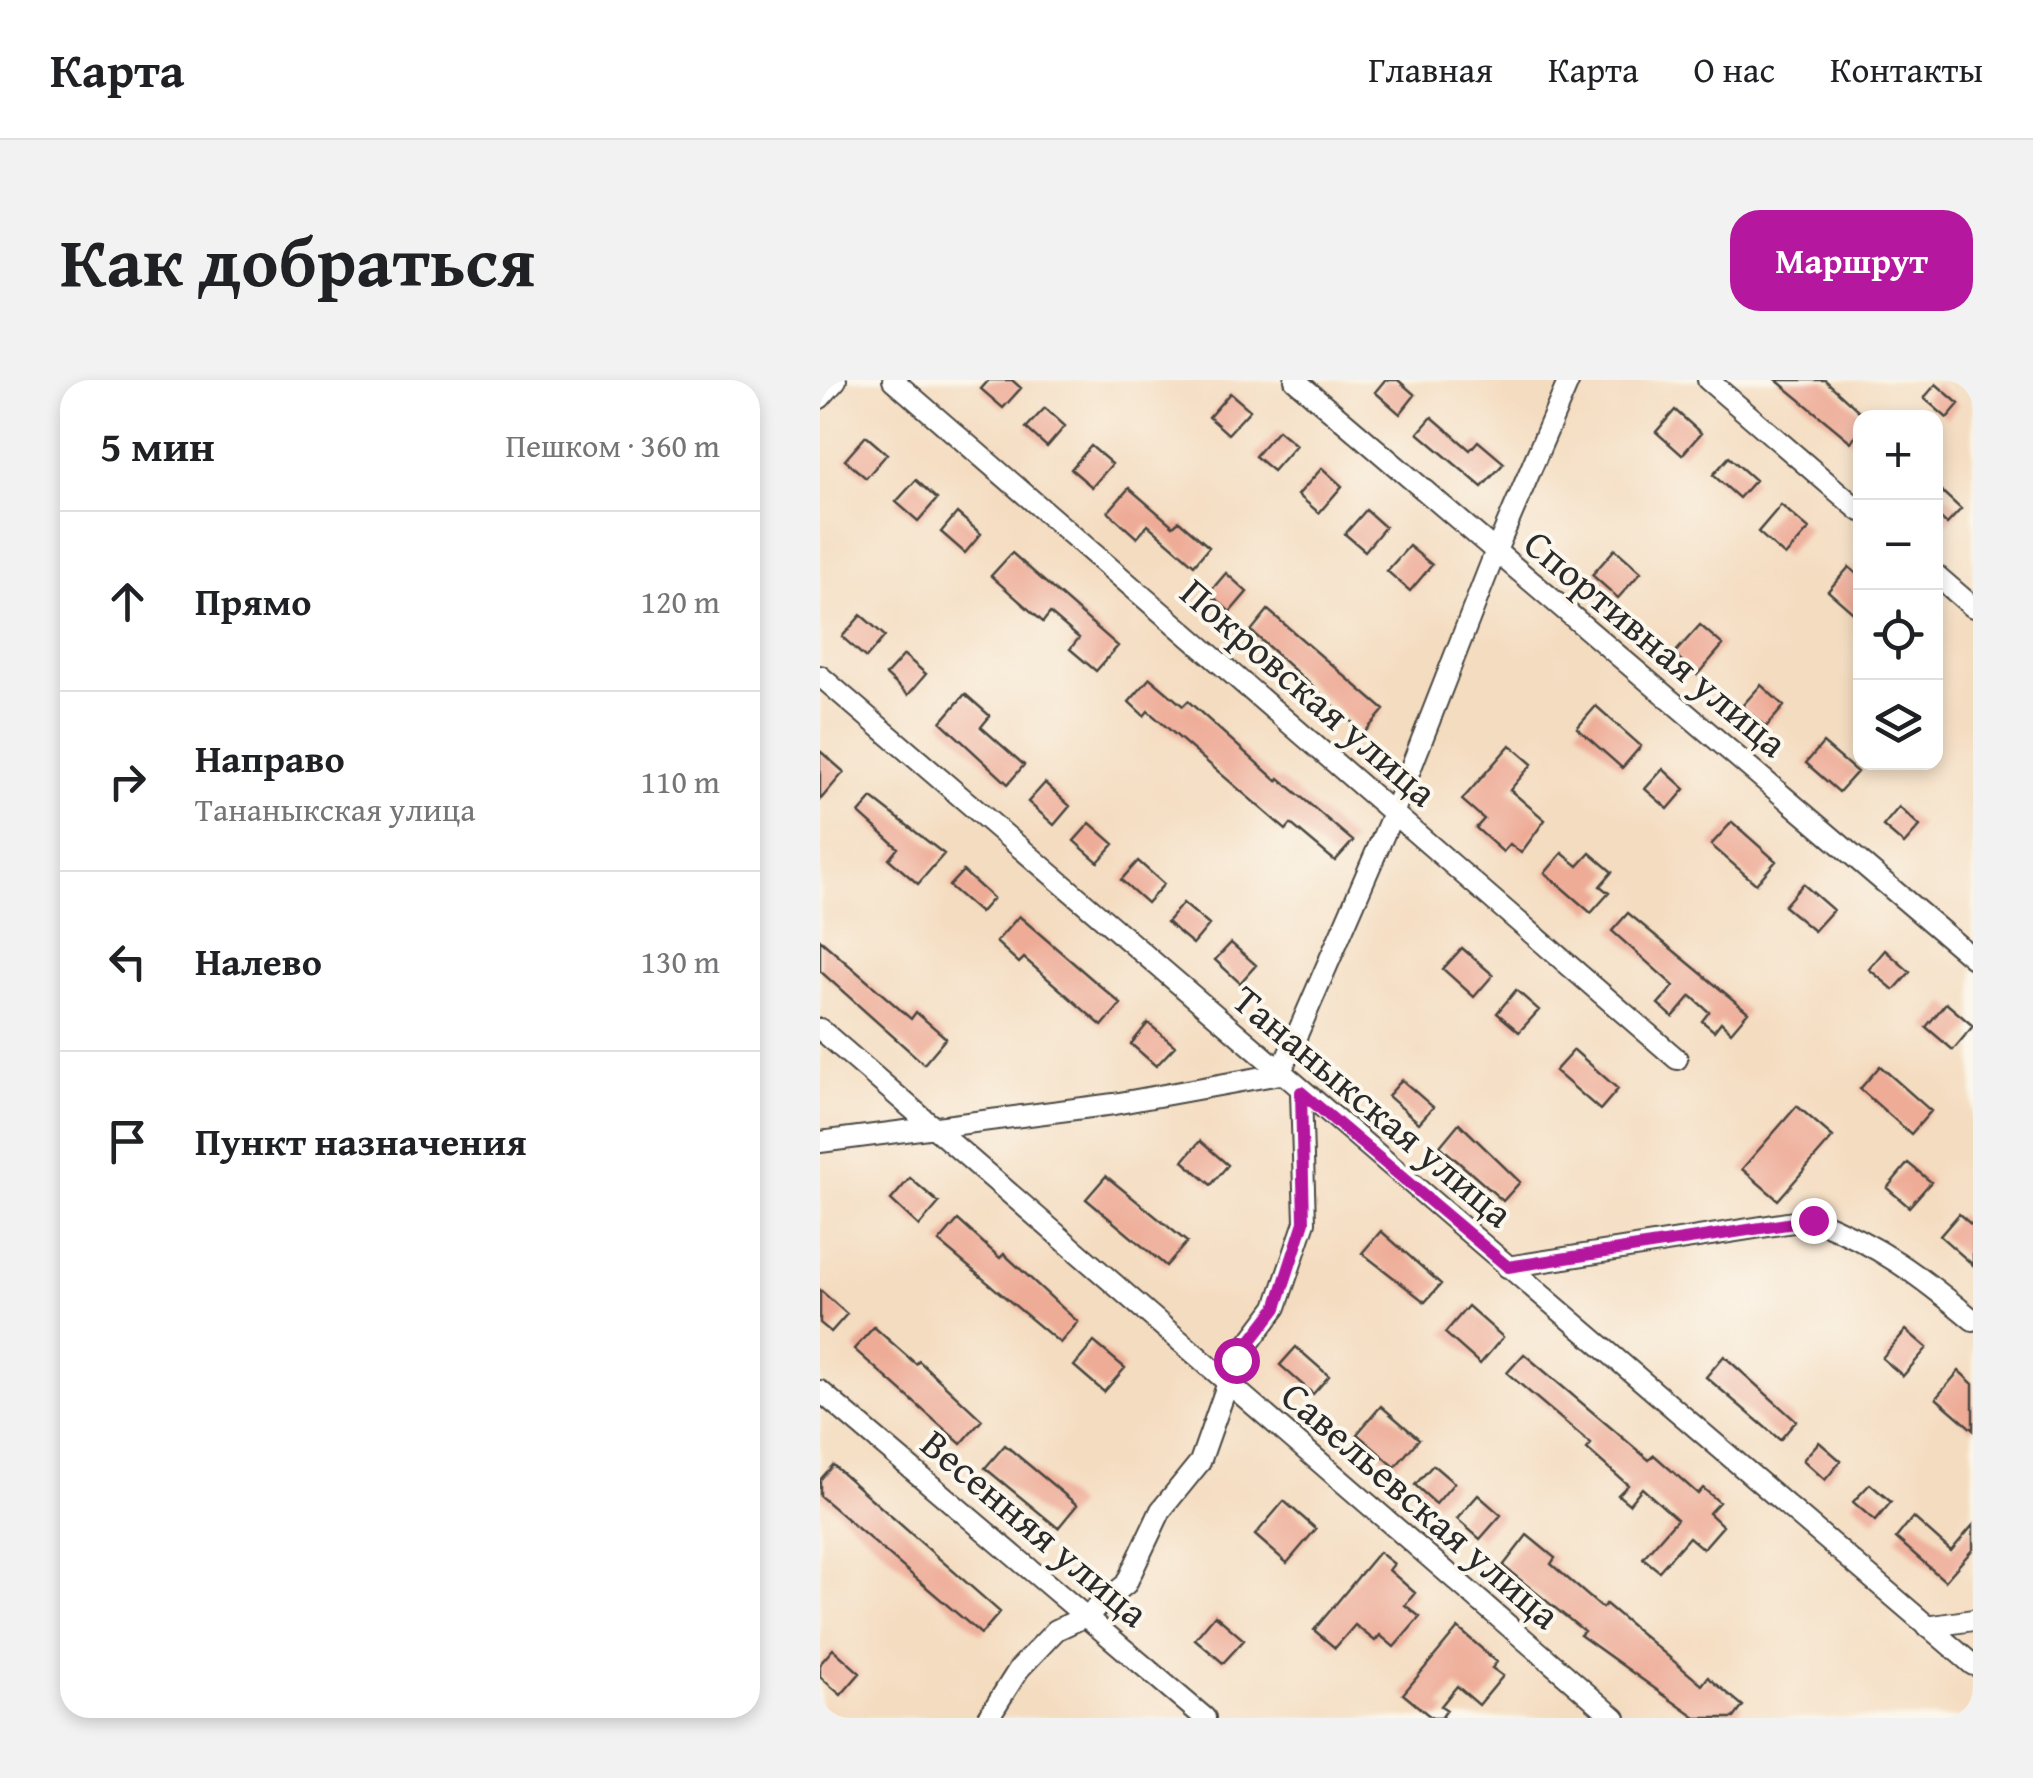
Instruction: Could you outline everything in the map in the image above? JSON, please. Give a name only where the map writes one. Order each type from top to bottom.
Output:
[{"type":"street","points":[[820,398],[836,380]]},
{"type":"street","name":"Покровская улица","points":[[893,380],[1677,1058]]},
{"type":"street","name":"Спортивная улица","points":[[1295,380],[1973,958]]},
{"type":"street","points":[[820,1142],[1114,1104],[1280,1074],[1394,811],[1494,552],[1569,380]]},
{"type":"street","points":[[1708,380],[1853,505]]},
{"type":"street","points":[[1943,581],[1973,607]]},
{"type":"street","name":"Тананыкская улица","points":[[820,676],[1973,1664]]},
{"type":"street","name":"Савельевская улица","points":[[820,1028],[1230,1388],[1615,1718]]},
{"type":"street","points":[[988,1718],[1018,1669],[1056,1630],[1086,1616],[1126,1584],[1160,1510],[1200,1462],[1230,1388],[1236,1360],[1276,1308],[1304,1222],[1301,1092]]},
{"type":"street","points":[[1508,1267],[1813,1220],[1861,1238],[1903,1262],[1973,1320]]},
{"type":"street","name":"Весенняя улица","points":[[820,1390],[1205,1718]]},
{"type":"street","points":[[1928,1627],[1973,1620]]},
{"type":"building","points":[[989,380],[1012,380],[1021,388],[1003,408],[981,389]]},
{"type":"building","points":[[1385,380],[1398,380],[1415,395],[1400,414],[1375,392]]},
{"type":"building","points":[[1776,380],[1825,380],[1858,410],[1853,410],[1851,442]]},
{"type":"building","points":[[1936,384],[1959,404],[1947,418],[1943,410],[1924,398]]},
{"type":"building","points":[[1230,393],[1250,410],[1228,434],[1209,417]]},
{"type":"building","points":[[1045,408],[1065,426],[1047,447],[1026,428]]},
{"type":"building","points":[[1675,410],[1701,433],[1682,455],[1656,432]]},
{"type":"building","points":[[1432,417],[1470,450],[1478,441],[1504,463],[1482,487],[1418,433]]},
{"type":"building","points":[[1278,430],[1296,445],[1273,471],[1255,456]]},
{"type":"building","points":[[866,436],[887,454],[866,478],[845,460]]},
{"type":"building","points":[[1091,446],[1112,464],[1092,487],[1071,469]]},
{"type":"building","points":[[1729,457],[1755,480],[1739,498],[1713,475]]},
{"type":"building","points":[[1322,468],[1342,486],[1319,513],[1298,495]]},
{"type":"building","points":[[916,480],[937,499],[918,521],[896,502]]},
{"type":"building","points":[[1129,488],[1173,526],[1179,521],[1209,547],[1194,565],[1148,525],[1137,538],[1108,512]]},
{"type":"building","points":[[1943,492],[1961,509],[1947,524],[1943,520]]},
{"type":"building","points":[[1781,505],[1809,529],[1785,556],[1758,532]]},
{"type":"building","points":[[1366,510],[1385,527],[1365,551],[1345,534]]},
{"type":"building","points":[[957,513],[981,534],[965,553],[941,532]]},
{"type":"building","points":[[1409,546],[1432,565],[1410,591],[1387,571]]},
{"type":"building","points":[[1615,549],[1641,572],[1618,598],[1592,575]]},
{"type":"building","points":[[1012,553],[1118,646],[1096,671],[1070,649],[1079,638],[1050,613],[1043,622],[991,576]]},
{"type":"building","points":[[1849,567],[1853,571],[1853,613],[1828,591]]},
{"type":"building","points":[[1226,573],[1247,592],[1230,612],[1209,593]]},
{"type":"building","points":[[1268,610],[1384,710],[1364,733],[1251,631]]},
{"type":"building","points":[[861,615],[885,636],[866,658],[842,637]]},
{"type":"building","points":[[1700,625],[1723,645],[1697,675],[1674,654]]},
{"type":"building","points":[[904,655],[926,674],[908,695],[886,675]]},
{"type":"building","points":[[1150,678],[1183,706],[1188,701],[1277,781],[1279,778],[1353,841],[1335,861],[1291,824],[1286,830],[1148,711],[1144,716],[1129,702]]},
{"type":"building","points":[[1761,685],[1784,706],[1766,727],[1742,706]]},
{"type":"building","points":[[965,694],[990,716],[981,727],[1024,765],[1008,784],[941,722]]},
{"type":"building","points":[[1596,706],[1641,746],[1622,768],[1577,728]]},
{"type":"building","points":[[1823,743],[1857,772],[1839,792],[1806,763]]},
{"type":"building","points":[[1510,745],[1532,764],[1510,790],[1545,820],[1521,853],[1510,844],[1503,852],[1476,828],[1484,819],[1462,800]]},
{"type":"building","points":[[820,751],[844,772],[820,800]]},
{"type":"building","points":[[1663,769],[1685,789],[1668,809],[1645,789]]},
{"type":"building","points":[[1045,783],[1070,806],[1054,825],[1028,802]]},
{"type":"building","points":[[872,798],[944,854],[918,884],[889,859],[898,848],[859,813]]},
{"type":"building","points":[[1899,807],[1920,826],[1904,844],[1883,826]]},
{"type":"building","points":[[1732,822],[1776,861],[1756,884],[1711,845]]},
{"type":"building","points":[[1090,823],[1114,844],[1098,862],[1074,841]]},
{"type":"building","points":[[1562,853],[1578,866],[1590,853],[1612,872],[1600,886],[1609,893],[1591,913],[1545,873]]},
{"type":"building","points":[[1138,861],[1164,884],[1147,903],[1121,880]]},
{"type":"building","points":[[963,871],[993,898],[980,913],[949,886]]},
{"type":"building","points":[[1803,884],[1833,910],[1814,931],[1784,906]]},
{"type":"building","points":[[1183,903],[1209,925],[1193,944],[1167,922]]},
{"type":"building","points":[[1628,913],[1748,1012],[1731,1032],[1721,1022],[1714,1031],[1702,1021],[1709,1012],[1691,996],[1673,1017],[1658,1004],[1674,986],[1612,931]]},
{"type":"building","points":[[1019,916],[1121,1004],[1102,1026],[1024,958],[1019,963],[996,942]]},
{"type":"building","points":[[820,940],[911,1019],[916,1012],[946,1038],[924,1064],[820,971]]},
{"type":"building","points":[[1231,943],[1256,965],[1240,983],[1215,960]]},
{"type":"building","points":[[1462,948],[1493,975],[1474,997],[1443,969]]},
{"type":"building","points":[[1885,950],[1910,972],[1894,990],[1869,969]]},
{"type":"building","points":[[1516,990],[1539,1010],[1519,1032],[1497,1013]]},
{"type":"building","points":[[1946,1003],[1973,1026],[1953,1050],[1926,1027]]},
{"type":"building","points":[[1148,1023],[1175,1046],[1156,1066],[1131,1044]]},
{"type":"building","points":[[1574,1050],[1618,1089],[1600,1110],[1555,1071]]},
{"type":"building","points":[[1880,1066],[1931,1111],[1911,1134],[1860,1089]]},
{"type":"building","points":[[1402,1080],[1433,1107],[1419,1123],[1388,1096]]},
{"type":"building","points":[[1797,1106],[1833,1137],[1778,1200],[1742,1169]]},
{"type":"building","points":[[1459,1123],[1520,1182],[1503,1201],[1440,1146]]},
{"type":"building","points":[[1200,1141],[1228,1165],[1211,1185],[1183,1161]]},
{"type":"building","points":[[1908,1163],[1931,1182],[1909,1207],[1887,1188]]},
{"type":"building","points":[[1106,1176],[1187,1242],[1166,1266],[1086,1199]]},
{"type":"building","points":[[910,1178],[939,1203],[919,1226],[891,1200]]},
{"type":"building","points":[[1959,1214],[1973,1226],[1973,1265],[1940,1236]]},
{"type":"building","points":[[958,1220],[1000,1258],[1004,1254],[1078,1322],[1060,1343],[939,1242]]},
{"type":"building","points":[[1381,1231],[1441,1284],[1425,1302],[1362,1253]]},
{"type":"building","points":[[820,1290],[847,1314],[831,1332],[820,1323]]},
{"type":"building","points":[[1468,1306],[1503,1337],[1480,1364],[1445,1333]]},
{"type":"building","points":[[874,1327],[916,1364],[919,1361],[982,1420],[961,1444],[854,1349]]},
{"type":"building","points":[[1906,1330],[1927,1348],[1903,1376],[1882,1358]]},
{"type":"building","points":[[1094,1342],[1125,1368],[1104,1392],[1074,1366]]},
{"type":"building","points":[[1296,1347],[1329,1376],[1313,1394],[1280,1365]]},
{"type":"building","points":[[1524,1354],[1649,1460],[1654,1455],[1698,1494],[1703,1488],[1719,1502],[1709,1513],[1723,1526],[1703,1549],[1689,1537],[1659,1571],[1643,1558],[1677,1519],[1642,1488],[1629,1504],[1618,1495],[1628,1485],[1587,1449],[1591,1444],[1507,1373]]},
{"type":"building","points":[[1724,1356],[1796,1421],[1780,1440],[1706,1377]]},
{"type":"building","points":[[1959,1371],[1973,1384],[1973,1430],[1936,1398]]},
{"type":"building","points":[[1381,1406],[1419,1439],[1395,1467],[1357,1434]]},
{"type":"building","points":[[1819,1442],[1841,1461],[1825,1480],[1803,1460]]},
{"type":"building","points":[[1005,1445],[1077,1505],[1058,1528],[985,1468]]},
{"type":"building","points":[[833,1465],[1000,1612],[981,1634],[820,1496],[820,1480]]},
{"type":"building","points":[[1433,1465],[1454,1483],[1436,1504],[1415,1485]]},
{"type":"building","points":[[1870,1484],[1891,1502],[1875,1521],[1853,1502]]},
{"type":"building","points":[[1478,1495],[1501,1515],[1480,1539],[1457,1519]]},
{"type":"building","points":[[1284,1501],[1316,1529],[1287,1563],[1255,1535]]},
{"type":"building","points":[[1913,1517],[1951,1551],[1973,1525],[1973,1549],[1945,1581],[1896,1538]]},
{"type":"building","points":[[1527,1535],[1555,1558],[1551,1564],[1602,1608],[1606,1604],[1702,1685],[1708,1677],[1743,1706],[1734,1718],[1696,1718],[1580,1635],[1584,1631],[1503,1566]]},
{"type":"building","points":[[1379,1552],[1394,1564],[1389,1570],[1415,1593],[1405,1605],[1420,1617],[1394,1647],[1380,1635],[1375,1641],[1355,1625],[1335,1648],[1314,1630]]},
{"type":"building","points":[[1215,1615],[1244,1640],[1223,1663],[1195,1639]]},
{"type":"building","points":[[1458,1628],[1497,1662],[1492,1668],[1503,1676],[1479,1705],[1457,1686],[1441,1706],[1447,1710],[1441,1718],[1432,1718],[1403,1694]]},
{"type":"building","points":[[833,1649],[860,1673],[841,1695],[820,1677],[820,1664]]},
{"type":"route","points":[[1236,1360],[1276,1308],[1304,1222],[1301,1092],[1508,1267],[1813,1220]]}]
